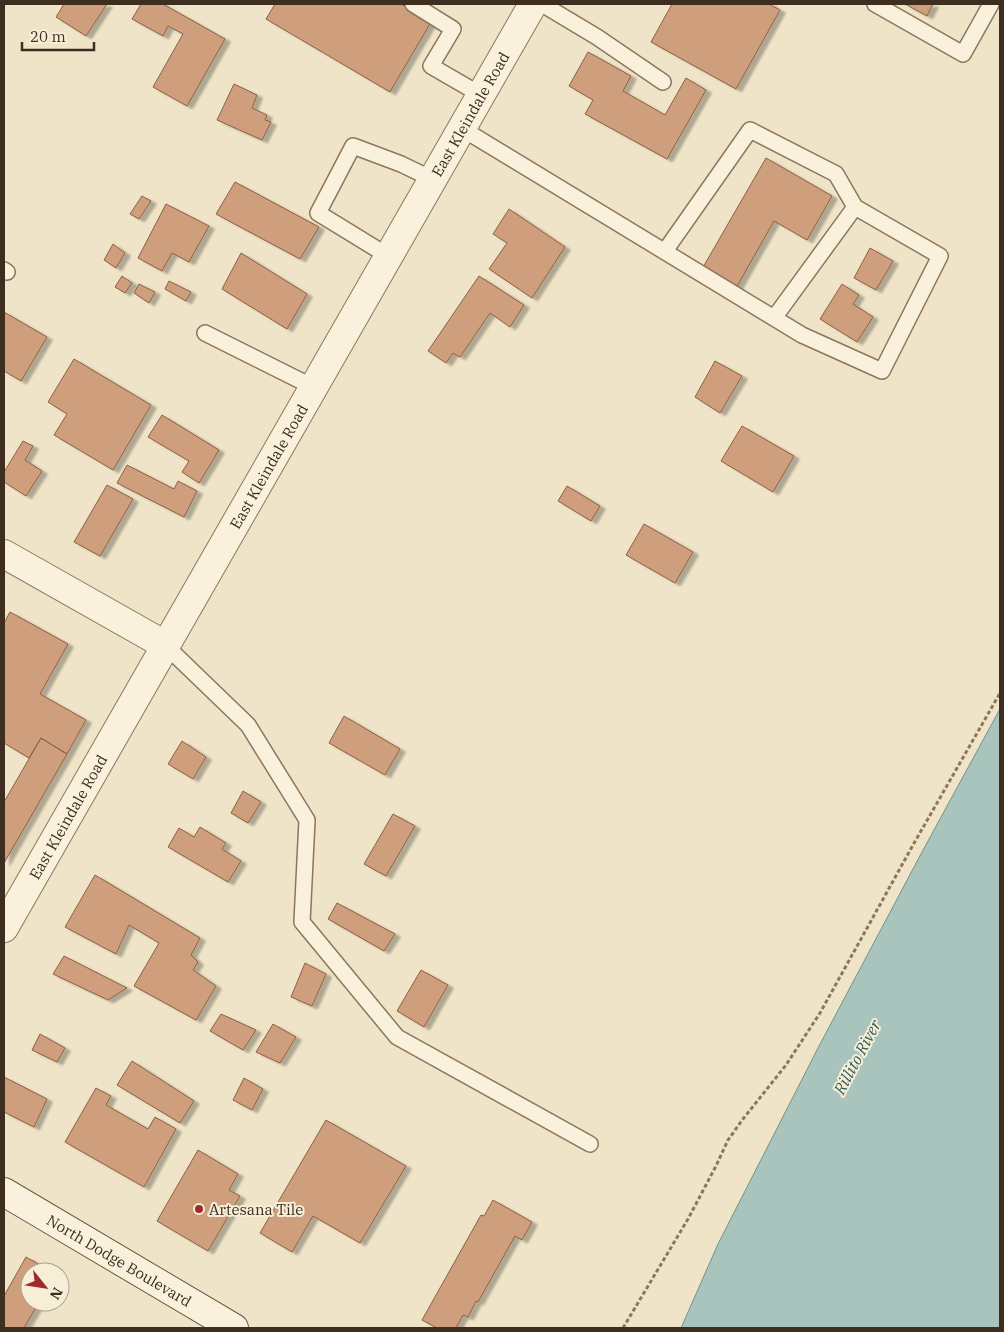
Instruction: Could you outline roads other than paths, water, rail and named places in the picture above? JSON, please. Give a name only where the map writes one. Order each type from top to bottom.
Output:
[{"type":"street","name":"East Kleindale Road","points":[[4,928],[532,4]]},
{"type":"street","points":[[4,554],[165,645]]},
{"type":"street","name":"North Dodge Boulevard","points":[[4,1192],[234,1328]]},
{"type":"lane","points":[[413,4],[452,29],[431,66],[480,94]]},
{"type":"lane","points":[[542,4],[597,37],[663,82]]},
{"type":"lane","points":[[875,4],[963,54],[991,4]]},
{"type":"lane","points":[[461,128],[802,335],[882,372],[940,256],[855,207],[836,174],[750,130],[665,251]]},
{"type":"lane","points":[[388,256],[318,213],[353,146],[401,164],[432,179]]},
{"type":"lane","points":[[774,318],[855,207]]},
{"type":"lane","points":[[205,333],[313,387]]},
{"type":"lane","points":[[165,645],[248,725],[307,820],[302,922],[397,1037],[590,1144]]},
{"type":"water","name":"Rillito River","points":[[1000,709],[1000,1328],[681,1328],[718,1244],[818,1048]]},
{"type":"place","name":"Artesana Tile","points":[[199,1209]]}]
